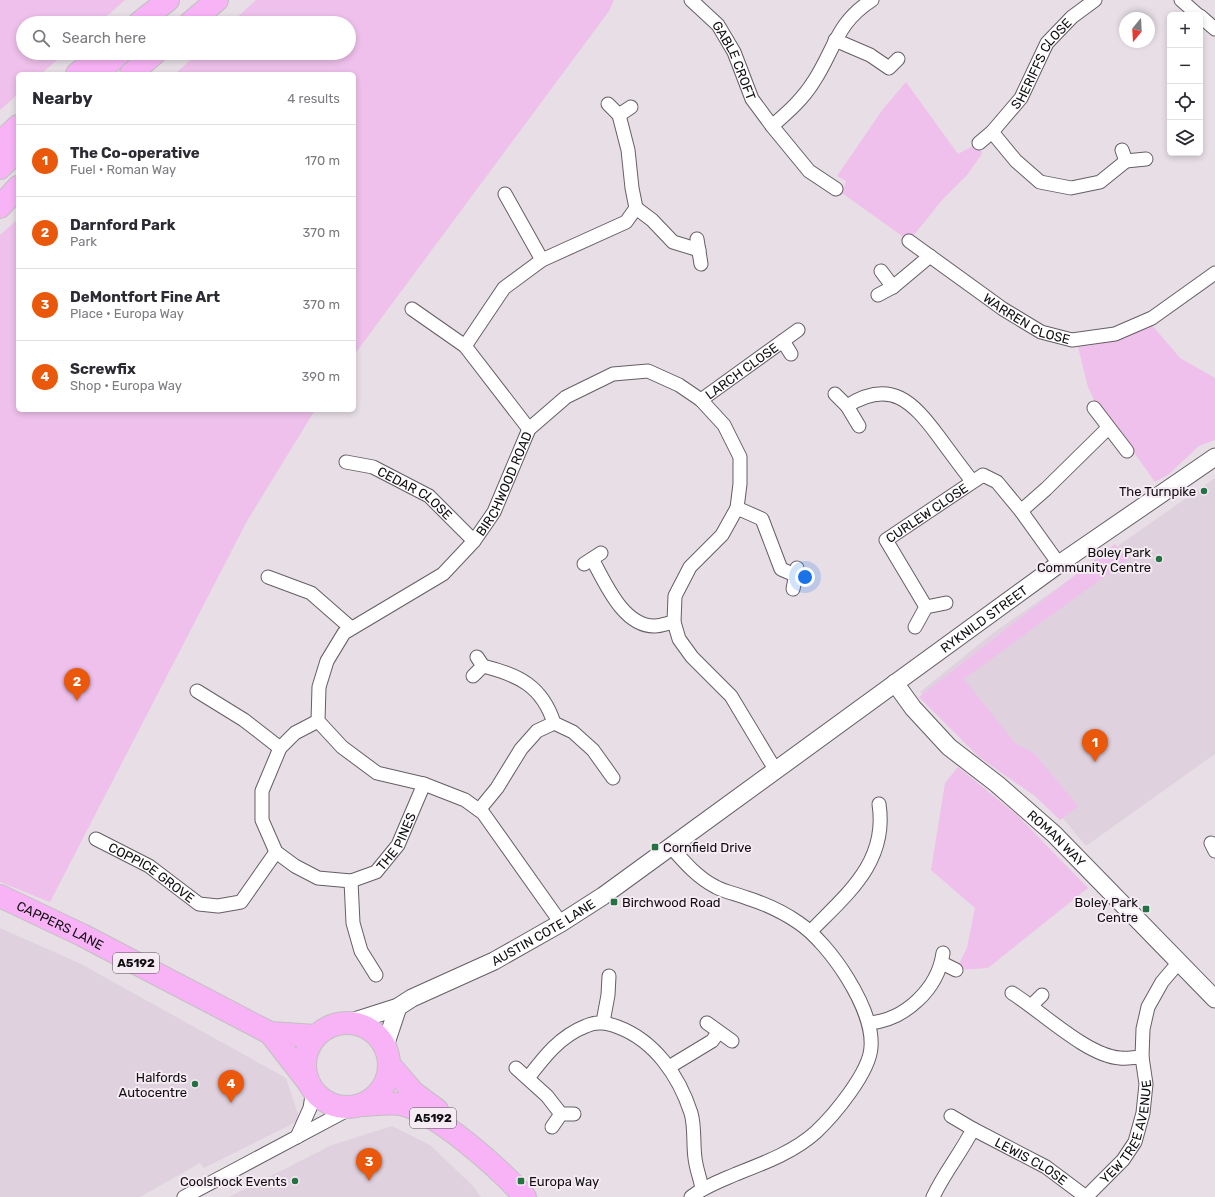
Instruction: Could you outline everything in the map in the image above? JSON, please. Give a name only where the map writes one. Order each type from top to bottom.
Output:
[{"type":"highway","points":[[148,16],[168,0]]},
{"type":"highway","points":[[160,16],[177,0]]},
{"type":"highway","points":[[198,16],[217,0]]},
{"type":"highway","points":[[79,72],[94,60]]},
{"type":"highway","points":[[99,72],[112,60]]},
{"type":"highway","points":[[133,72],[148,60]]},
{"type":"highway","points":[[0,143],[16,128]]},
{"type":"highway","points":[[0,168],[16,152]]},
{"type":"highway","points":[[0,200],[16,184]]},
{"type":"highway","points":[[0,207],[16,189]]},
{"type":"highway","name":"CAPPERS LANE","points":[[0,896],[82,935],[270,1032],[316,1036]]},
{"type":"highway","points":[[348,1023],[370,1029],[378,1036],[387,1055],[387,1077],[381,1089],[372,1099],[357,1105],[343,1106],[331,1104],[321,1098],[312,1087],[306,1073],[306,1060],[309,1047],[316,1036],[333,1025],[348,1023]]},
{"type":"highway","name":"CAPPERS LANE","points":[[270,1032],[312,1087]]},
{"type":"highway","name":"A5192","points":[[387,1055],[414,1093],[449,1120],[479,1149],[492,1166]]},
{"type":"highway","name":"A5192","points":[[357,1105],[400,1104],[426,1114],[444,1125],[492,1166],[525,1197]]},
{"type":"street","name":"GABLE CROFT","points":[[691,0],[718,25],[734,52],[752,99],[772,126],[809,171],[836,188]]},
{"type":"street","points":[[772,126],[793,108],[814,81],[834,40],[849,19],[859,8],[872,0]]},
{"type":"street","name":"SHERIFFS CLOSE","points":[[979,143],[992,132],[1021,98],[1047,43],[1072,17],[1095,0]]},
{"type":"street","points":[[1181,0],[1194,12]]},
{"type":"street","points":[[1203,19],[1215,29]]},
{"type":"street","points":[[834,40],[870,55],[890,67]]},
{"type":"street","points":[[608,104],[619,115],[628,150],[632,188],[636,208],[652,220],[673,242],[698,244],[701,264]]},
{"type":"street","points":[[619,115],[631,107]]},
{"type":"street","points":[[992,132],[1016,160],[1040,182],[1071,188],[1100,182],[1124,155],[1146,159]]},
{"type":"street","points":[[505,194],[542,260]]},
{"type":"street","points":[[465,346],[504,288],[542,260],[626,222],[636,208]]},
{"type":"street","name":"WARREN CLOSE","points":[[909,241],[1003,309],[1042,332],[1072,340],[1115,334],[1152,318],[1215,273]]},
{"type":"street","points":[[878,295],[893,287],[930,256]]},
{"type":"street","points":[[881,271],[893,287]]},
{"type":"street","points":[[412,309],[465,346],[529,429]]},
{"type":"street","name":"LARCH CLOSE","points":[[701,400],[798,330]]},
{"type":"street","name":"LARCH CLOSE","points":[[783,341],[791,354]]},
{"type":"street","name":"BIRCHWOOD ROAD","points":[[318,721],[319,686],[327,661],[344,633],[443,574],[474,541],[494,512],[529,429],[566,397],[613,374],[648,371],[679,385],[701,400],[724,425],[740,457],[740,484],[737,508],[722,535],[690,567],[675,596],[674,622],[679,639],[692,657],[731,696],[776,771]]},
{"type":"street","name":"CURLEW CLOSE","points":[[847,406],[861,397],[882,393],[903,398],[920,412],[972,481]]},
{"type":"street","points":[[835,394],[847,406],[859,426]]},
{"type":"street","points":[[1094,408],[1108,428],[1128,451]]},
{"type":"street","points":[[1021,511],[1046,489],[1108,428]]},
{"type":"street","name":"RYKNILD STREET","points":[[776,771],[1058,564],[1215,457]]},
{"type":"street","name":"CEDAR CLOSE","points":[[346,462],[373,467],[429,496],[474,541]]},
{"type":"street","name":"CURLEW CLOSE","points":[[926,607],[886,540],[983,475],[997,482],[1021,511],[1058,564]]},
{"type":"street","points":[[737,508],[762,519],[781,569],[796,571],[792,589]]},
{"type":"street","points":[[592,558],[614,598],[632,620],[655,626],[674,622]]},
{"type":"street","points":[[268,577],[311,593],[351,628]]},
{"type":"street","points":[[915,627],[926,607],[946,603]]},
{"type":"street","points":[[473,676],[480,661],[510,673],[538,692],[549,709],[554,723],[578,736],[593,750],[613,778]]},
{"type":"street","name":"ROMAN WAY","points":[[895,683],[913,708],[949,747],[997,784],[1054,834],[1215,999]]},
{"type":"street","points":[[198,691],[244,720],[280,748]]},
{"type":"street","points":[[318,721],[342,747],[377,773],[424,784],[465,800],[483,813],[561,923]]},
{"type":"street","name":"THE PINES","points":[[318,721],[295,733],[280,748],[262,791],[262,820],[276,852],[295,866],[318,878],[351,881],[376,872],[398,845],[424,784]]},
{"type":"street","points":[[479,810],[497,788],[521,749],[537,731],[554,723]]},
{"type":"street","name":"AUSTIN COTE LANE","points":[[348,1023],[398,1007],[412,998],[494,961],[561,923],[603,896],[671,848],[709,817],[776,771]]},
{"type":"street","points":[[811,931],[854,886],[868,868],[876,850],[883,812]]},
{"type":"street","name":"COPPICE GROVE","points":[[96,839],[149,866],[199,904],[218,906],[241,902],[276,852]]},
{"type":"street","points":[[671,848],[692,871],[716,888],[774,908],[811,931],[841,966],[869,1023],[871,1048],[860,1078],[840,1106],[816,1132],[791,1149],[766,1162],[702,1188],[691,1197]]},
{"type":"street","points":[[351,881],[355,930],[360,951],[376,975]]},
{"type":"street","points":[[869,1023],[886,1020],[903,1012],[922,997],[935,978],[943,958],[956,970]]},
{"type":"street","name":"YEW TREE AVENUE","points":[[1086,1197],[1123,1160],[1135,1142],[1143,1113],[1146,1084],[1142,1057],[1143,1029],[1148,1007],[1162,982],[1179,962]]},
{"type":"street","points":[[603,1022],[614,995],[609,976]]},
{"type":"street","name":"YEW TREE AVENUE","points":[[1012,993],[1032,1005],[1081,1043],[1119,1058],[1142,1057]]},
{"type":"street","points":[[1032,1005],[1042,995]]},
{"type":"street","points":[[387,1055],[398,1007]]},
{"type":"street","points":[[528,1078],[549,1051],[567,1036],[587,1026],[603,1022],[632,1032],[651,1046],[669,1067],[683,1091],[692,1114],[695,1160],[702,1188]]},
{"type":"street","points":[[707,1023],[718,1033],[732,1041]]},
{"type":"street","points":[[669,1067],[712,1040],[718,1033]]},
{"type":"street","points":[[516,1068],[568,1114],[552,1128]]},
{"type":"street","points":[[296,1137],[310,1108],[312,1087]]},
{"type":"street","points":[[184,1197],[357,1105]]},
{"type":"street","name":"LEWIS CLOSE","points":[[951,1116],[1046,1167],[1086,1197]]},
{"type":"street","points":[[933,1197],[942,1178],[961,1152],[973,1129]]},
{"type":"shaded area","points":[[0,0],[125,0],[107,16],[16,16],[16,60],[57,60],[43,72],[16,72],[16,96],[0,110]]},
{"type":"shaded area","points":[[256,0],[614,0],[609,11],[356,352],[356,72],[177,72],[190,60],[356,60],[356,16],[239,16]]},
{"type":"shaded area","points":[[906,82],[958,154],[979,143],[982,154],[967,175],[943,199],[909,241],[842,193],[846,181],[837,176],[883,109]]},
{"type":"shaded area","points":[[16,221],[16,412],[314,412],[247,521],[50,902],[0,882],[0,235]]},
{"type":"shaded area","points":[[1151,324],[1180,358],[1215,378],[1215,440],[1199,446],[1169,474],[1155,482],[1123,437],[1099,410],[1088,387],[1078,347],[1116,339]]},
{"type":"shaded area","points":[[1215,478],[1215,754],[1086,846],[1061,816],[957,733],[920,692],[993,633]]},
{"type":"shaded area","points":[[1115,544],[1127,560],[964,679],[1016,744],[1034,753],[1078,806],[1060,820],[1035,796],[979,757],[919,697]]},
{"type":"shaded area","points":[[958,767],[1017,815],[1088,888],[988,968],[956,970],[967,948],[975,908],[931,870],[945,783]]},
{"type":"shaded area","points":[[0,928],[81,964],[286,1078],[300,1120],[204,1168],[200,1163],[140,1197],[0,1197]]},
{"type":"shaded area","points":[[392,1126],[430,1145],[473,1186],[481,1197],[229,1197],[332,1145]]},
{"type":"place","name":"The Turnpike","points":[[1204,491]]},
{"type":"place","name":"Boley Park Community Centre","points":[[1159,559]]},
{"type":"place","name":"Darnford Park","points":[[77,701]]},
{"type":"place","name":"The Co-operative","points":[[1095,762]]},
{"type":"place","name":"Cornfield Drive","points":[[655,847]]},
{"type":"place","name":"Birchwood Road","points":[[614,902]]},
{"type":"place","name":"Boley Park Centre","points":[[1146,909]]},
{"type":"place","name":"Halfords Autocentre","points":[[195,1084]]},
{"type":"place","name":"Screwfix","points":[[231,1103]]},
{"type":"place","name":"Coolshock Events","points":[[295,1181]]},
{"type":"place","name":"DeMontfort Fine Art","points":[[369,1181]]},
{"type":"place","name":"Europa Way","points":[[521,1181]]}]
